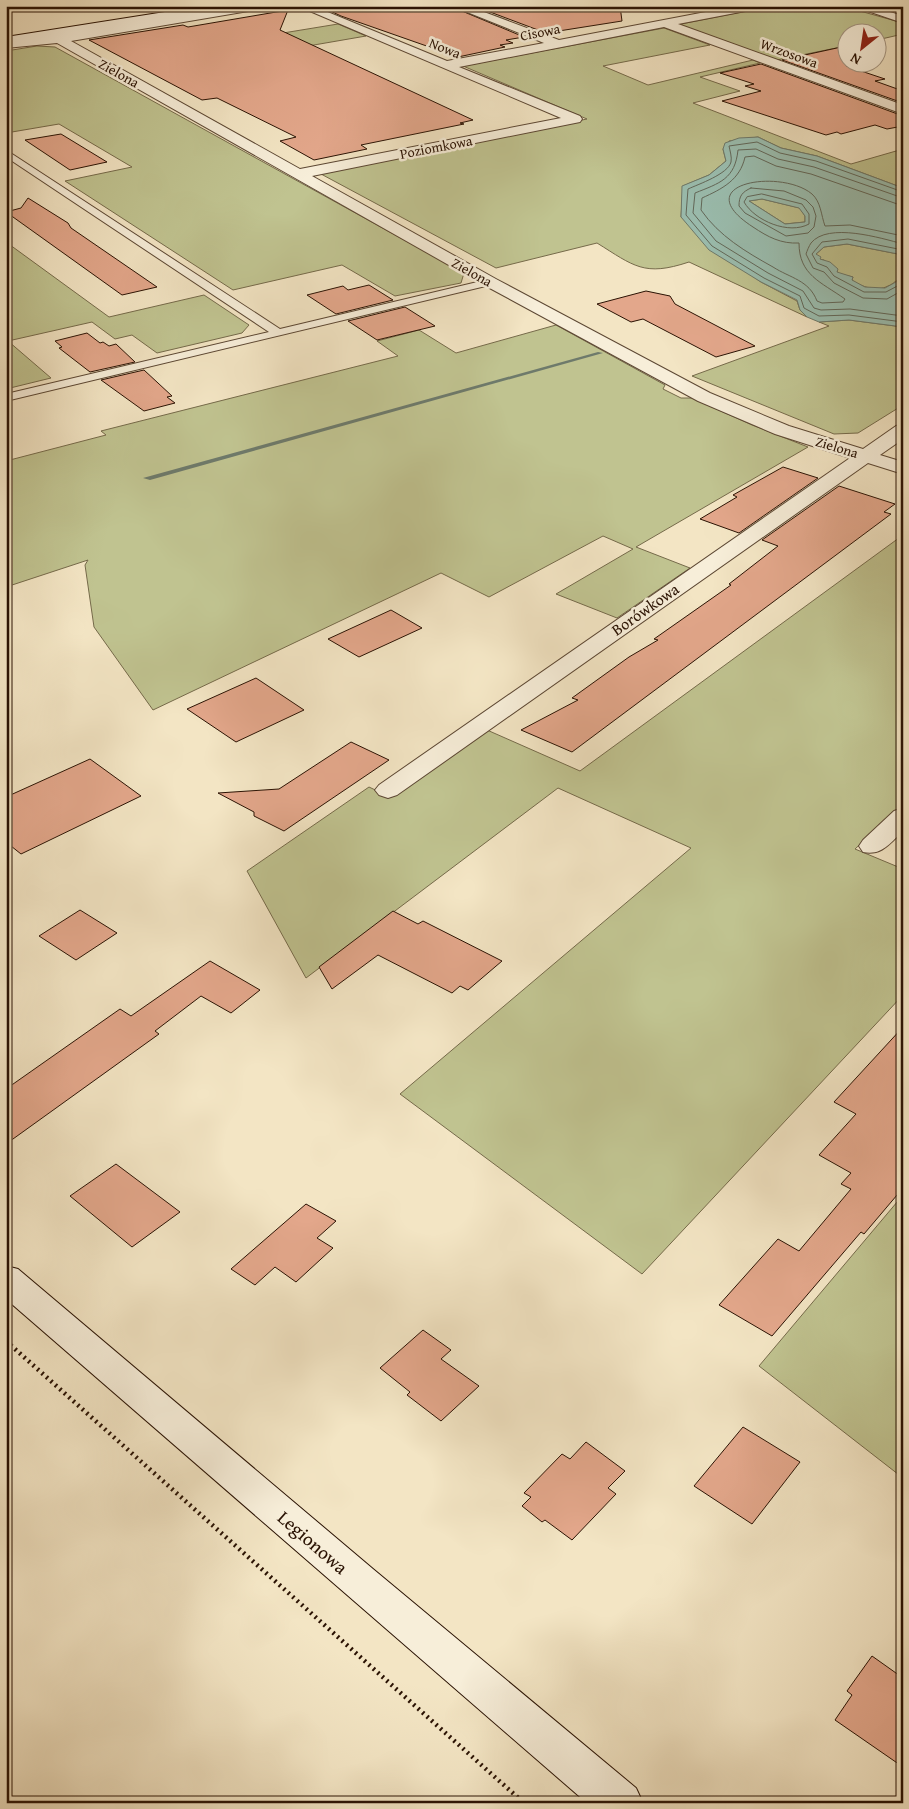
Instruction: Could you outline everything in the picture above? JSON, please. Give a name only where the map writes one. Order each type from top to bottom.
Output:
[{"type":"street","points":[[6,35],[187,6]]},
{"type":"street","points":[[6,42],[226,6]]},
{"type":"street","points":[[6,42],[59,39],[260,6]]},
{"type":"street","name":"Nowa","points":[[303,6],[575,119]]},
{"type":"street","points":[[457,6],[558,44]]},
{"type":"street","name":"Cisowa","points":[[448,65],[664,24],[731,8],[756,6]]},
{"type":"street","points":[[858,6],[903,20]]},
{"type":"street","name":"Wrzosowa","points":[[664,24],[903,110]]},
{"type":"street","name":"Zielona","points":[[59,39],[490,282],[704,397],[782,430],[903,468]]},
{"type":"street","name":"Poziomkowa","points":[[298,174],[575,119]]},
{"type":"street","name":"Borówkowa","points":[[388,790],[903,430]]},
{"type":"street","points":[[872,846],[903,816]]},
{"type":"street","name":"Legionowa","points":[[6,1278],[621,1803]]},
{"type":"lane","points":[[6,153],[278,333]]},
{"type":"lane","points":[[6,398],[490,282]]},
{"type":"path","points":[[6,1341],[524,1803]]},
{"type":"green space","points":[[772,6],[842,6],[903,23],[903,34],[886,38],[886,22],[836,22],[836,48],[777,60],[676,25]]},
{"type":"green space","points":[[338,24],[366,36],[256,55],[228,42]]},
{"type":"green space","points":[[664,28],[710,45],[603,66],[648,85],[753,60],[760,63],[700,77],[740,91],[693,103],[851,164],[903,149],[903,188],[817,156],[781,148],[758,137],[729,141],[723,149],[726,161],[709,175],[683,186],[681,217],[742,269],[761,282],[797,301],[800,310],[807,317],[689,262],[661,269],[640,267],[597,243],[496,268],[321,174],[587,119],[463,66]]},
{"type":"green space","points":[[37,46],[55,47],[464,273],[461,283],[395,296],[342,265],[233,290],[65,181],[132,167],[59,124],[6,133],[6,51]]},
{"type":"green space","points":[[762,199],[800,208],[805,216],[805,222],[785,224],[749,201]]},
{"type":"green space","points":[[6,242],[109,317],[204,295],[249,325],[242,333],[157,353],[132,335],[115,339],[92,322],[8,341],[51,378],[6,389]]},
{"type":"green space","points":[[847,244],[903,255],[903,262],[897,265],[903,273],[903,278],[884,288],[864,287],[852,280],[853,277],[840,274],[824,260],[819,259],[816,254],[824,247]]},
{"type":"green space","points":[[849,320],[903,327],[903,405],[858,433],[834,434],[692,376],[829,326],[819,322]]},
{"type":"green space","points":[[556,325],[665,385],[663,389],[681,398],[692,398],[752,425],[808,447],[636,547],[690,568],[617,618],[556,594],[633,549],[603,536],[489,597],[441,573],[153,710],[94,627],[85,565],[88,560],[6,587],[6,461],[106,435],[101,431],[398,356],[377,341],[419,330],[456,353]]},
{"type":"green space","points":[[903,535],[903,804],[855,849],[903,869],[903,995],[642,1274],[400,1094],[691,848],[558,788],[306,978],[247,871],[369,787],[390,797],[487,730],[580,771]]},
{"type":"green space","points":[[903,1195],[903,1478],[759,1366]]},
{"type":"water","points":[[758,137],[781,148],[817,156],[903,188],[903,255],[847,244],[824,247],[816,254],[821,257],[820,259],[830,262],[838,269],[837,272],[853,277],[852,280],[865,287],[885,288],[903,278],[903,327],[849,320],[819,322],[807,317],[800,310],[797,300],[761,282],[709,250],[681,217],[682,186],[709,175],[726,161],[723,149],[725,143],[739,138]],"holes":[[[762,199],[799,208],[805,216],[805,222],[785,224],[749,201]]]},
{"type":"building","points":[[326,6],[450,6],[524,37],[506,40],[513,43],[500,45],[505,47],[458,57],[341,16],[326,9]]},
{"type":"building","points":[[474,6],[620,6],[622,21],[546,33]]},
{"type":"building","points":[[288,10],[280,30],[473,120],[460,123],[464,124],[361,145],[367,149],[314,160],[280,141],[296,137],[217,98],[202,100],[89,40],[183,25],[188,27]]},
{"type":"building","points":[[836,48],[836,72],[864,72],[885,79],[875,81],[903,91],[903,103],[782,60]]},
{"type":"building","points":[[761,64],[903,116],[903,126],[887,129],[875,125],[841,134],[837,132],[826,135],[722,101],[761,91],[745,86],[754,84],[720,73]]},
{"type":"building","points":[[61,134],[107,162],[70,170],[25,140]]},
{"type":"building","points":[[28,198],[68,223],[71,228],[157,287],[122,295],[6,212],[21,208]]},
{"type":"building","points":[[369,285],[393,300],[336,314],[307,295],[343,286],[348,290]]},
{"type":"building","points":[[646,291],[670,296],[675,304],[755,346],[716,357],[643,319],[631,322],[597,304]]},
{"type":"building","points":[[405,307],[435,326],[377,340],[348,321]]},
{"type":"building","points":[[87,333],[100,343],[103,342],[109,346],[116,344],[135,362],[90,372],[59,348],[62,347],[55,341]]},
{"type":"building","points":[[144,370],[172,396],[167,397],[175,403],[144,411],[101,380]]},
{"type":"building","points":[[783,467],[818,478],[739,533],[700,519],[737,497],[733,495]]},
{"type":"building","points":[[839,486],[895,504],[884,512],[891,514],[572,752],[521,730],[578,700],[572,698],[629,657],[658,640],[654,639],[731,585],[729,584],[778,546],[762,540]]},
{"type":"building","points":[[391,610],[422,628],[359,657],[328,639]]},
{"type":"building","points":[[256,678],[304,710],[236,742],[187,709]]},
{"type":"building","points":[[351,742],[389,760],[284,831],[254,816],[254,812],[218,793],[279,789]]},
{"type":"building","points":[[90,759],[141,796],[21,854],[6,842],[6,797]]},
{"type":"building","points":[[80,910],[117,933],[76,960],[39,936]]},
{"type":"building","points":[[393,911],[418,924],[423,921],[502,961],[468,990],[460,986],[452,993],[378,955],[332,989],[319,967]]},
{"type":"building","points":[[210,961],[260,990],[231,1013],[201,996],[155,1031],[159,1034],[6,1144],[6,1089],[120,1009],[131,1016]]},
{"type":"building","points":[[903,1027],[903,1188],[864,1234],[861,1232],[772,1336],[719,1305],[778,1239],[799,1251],[851,1189],[841,1184],[851,1173],[819,1155],[856,1114],[834,1102]]},
{"type":"building","points":[[116,1164],[180,1212],[132,1247],[70,1196]]},
{"type":"building","points":[[306,1204],[336,1221],[317,1238],[333,1248],[296,1282],[275,1267],[255,1285],[231,1269]]},
{"type":"building","points":[[423,1330],[451,1350],[441,1359],[479,1386],[441,1421],[407,1395],[410,1392],[380,1368]]},
{"type":"building","points":[[743,1427],[800,1462],[752,1524],[694,1486]]},
{"type":"building","points":[[586,1442],[625,1471],[608,1488],[616,1494],[572,1540],[545,1520],[542,1522],[522,1506],[531,1497],[524,1493],[562,1454],[570,1459]]},
{"type":"building","points":[[872,1656],[903,1678],[903,1767],[835,1720],[852,1695],[847,1691]]},
{"type":"waterway","points":[[147,478],[600,353]]}]
